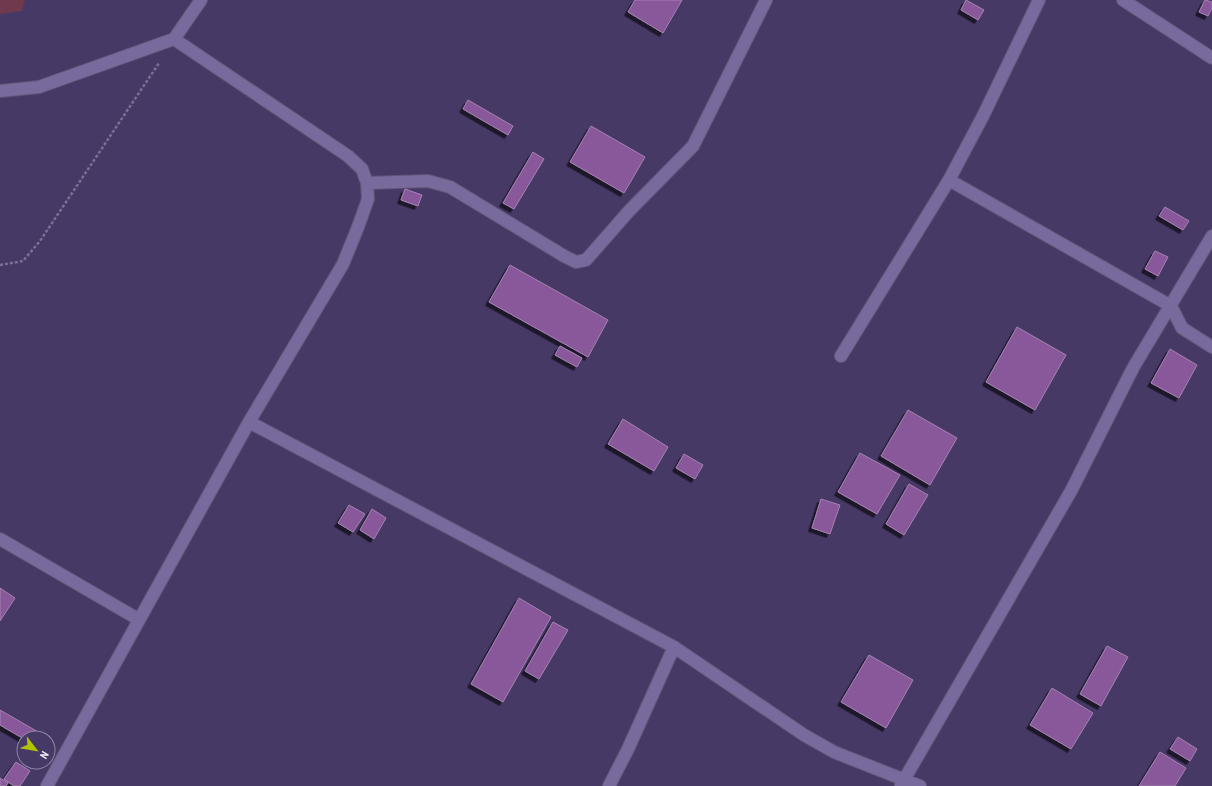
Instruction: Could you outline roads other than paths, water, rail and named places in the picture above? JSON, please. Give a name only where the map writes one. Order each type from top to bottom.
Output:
[{"type":"street","points":[[0,91],[39,87],[174,40],[201,0]]},
{"type":"street","points":[[367,183],[428,181],[450,187],[564,256],[576,262],[586,260],[630,211],[693,146],[766,0]]},
{"type":"street","points":[[841,356],[948,180],[983,116],[1039,0]]},
{"type":"street","points":[[1123,0],[1212,58]]},
{"type":"street","points":[[47,786],[138,619],[249,422],[343,264],[368,199],[367,183],[362,169],[348,156],[174,40]]},
{"type":"street","points":[[948,180],[1171,306],[1182,328],[1212,347]]},
{"type":"street","points":[[903,783],[1071,491],[1134,368],[1212,236]]},
{"type":"street","points":[[249,422],[674,647],[822,746],[903,783],[920,786]]},
{"type":"street","points":[[0,539],[138,619]]},
{"type":"street","points":[[609,786],[628,749],[674,647]]}]
